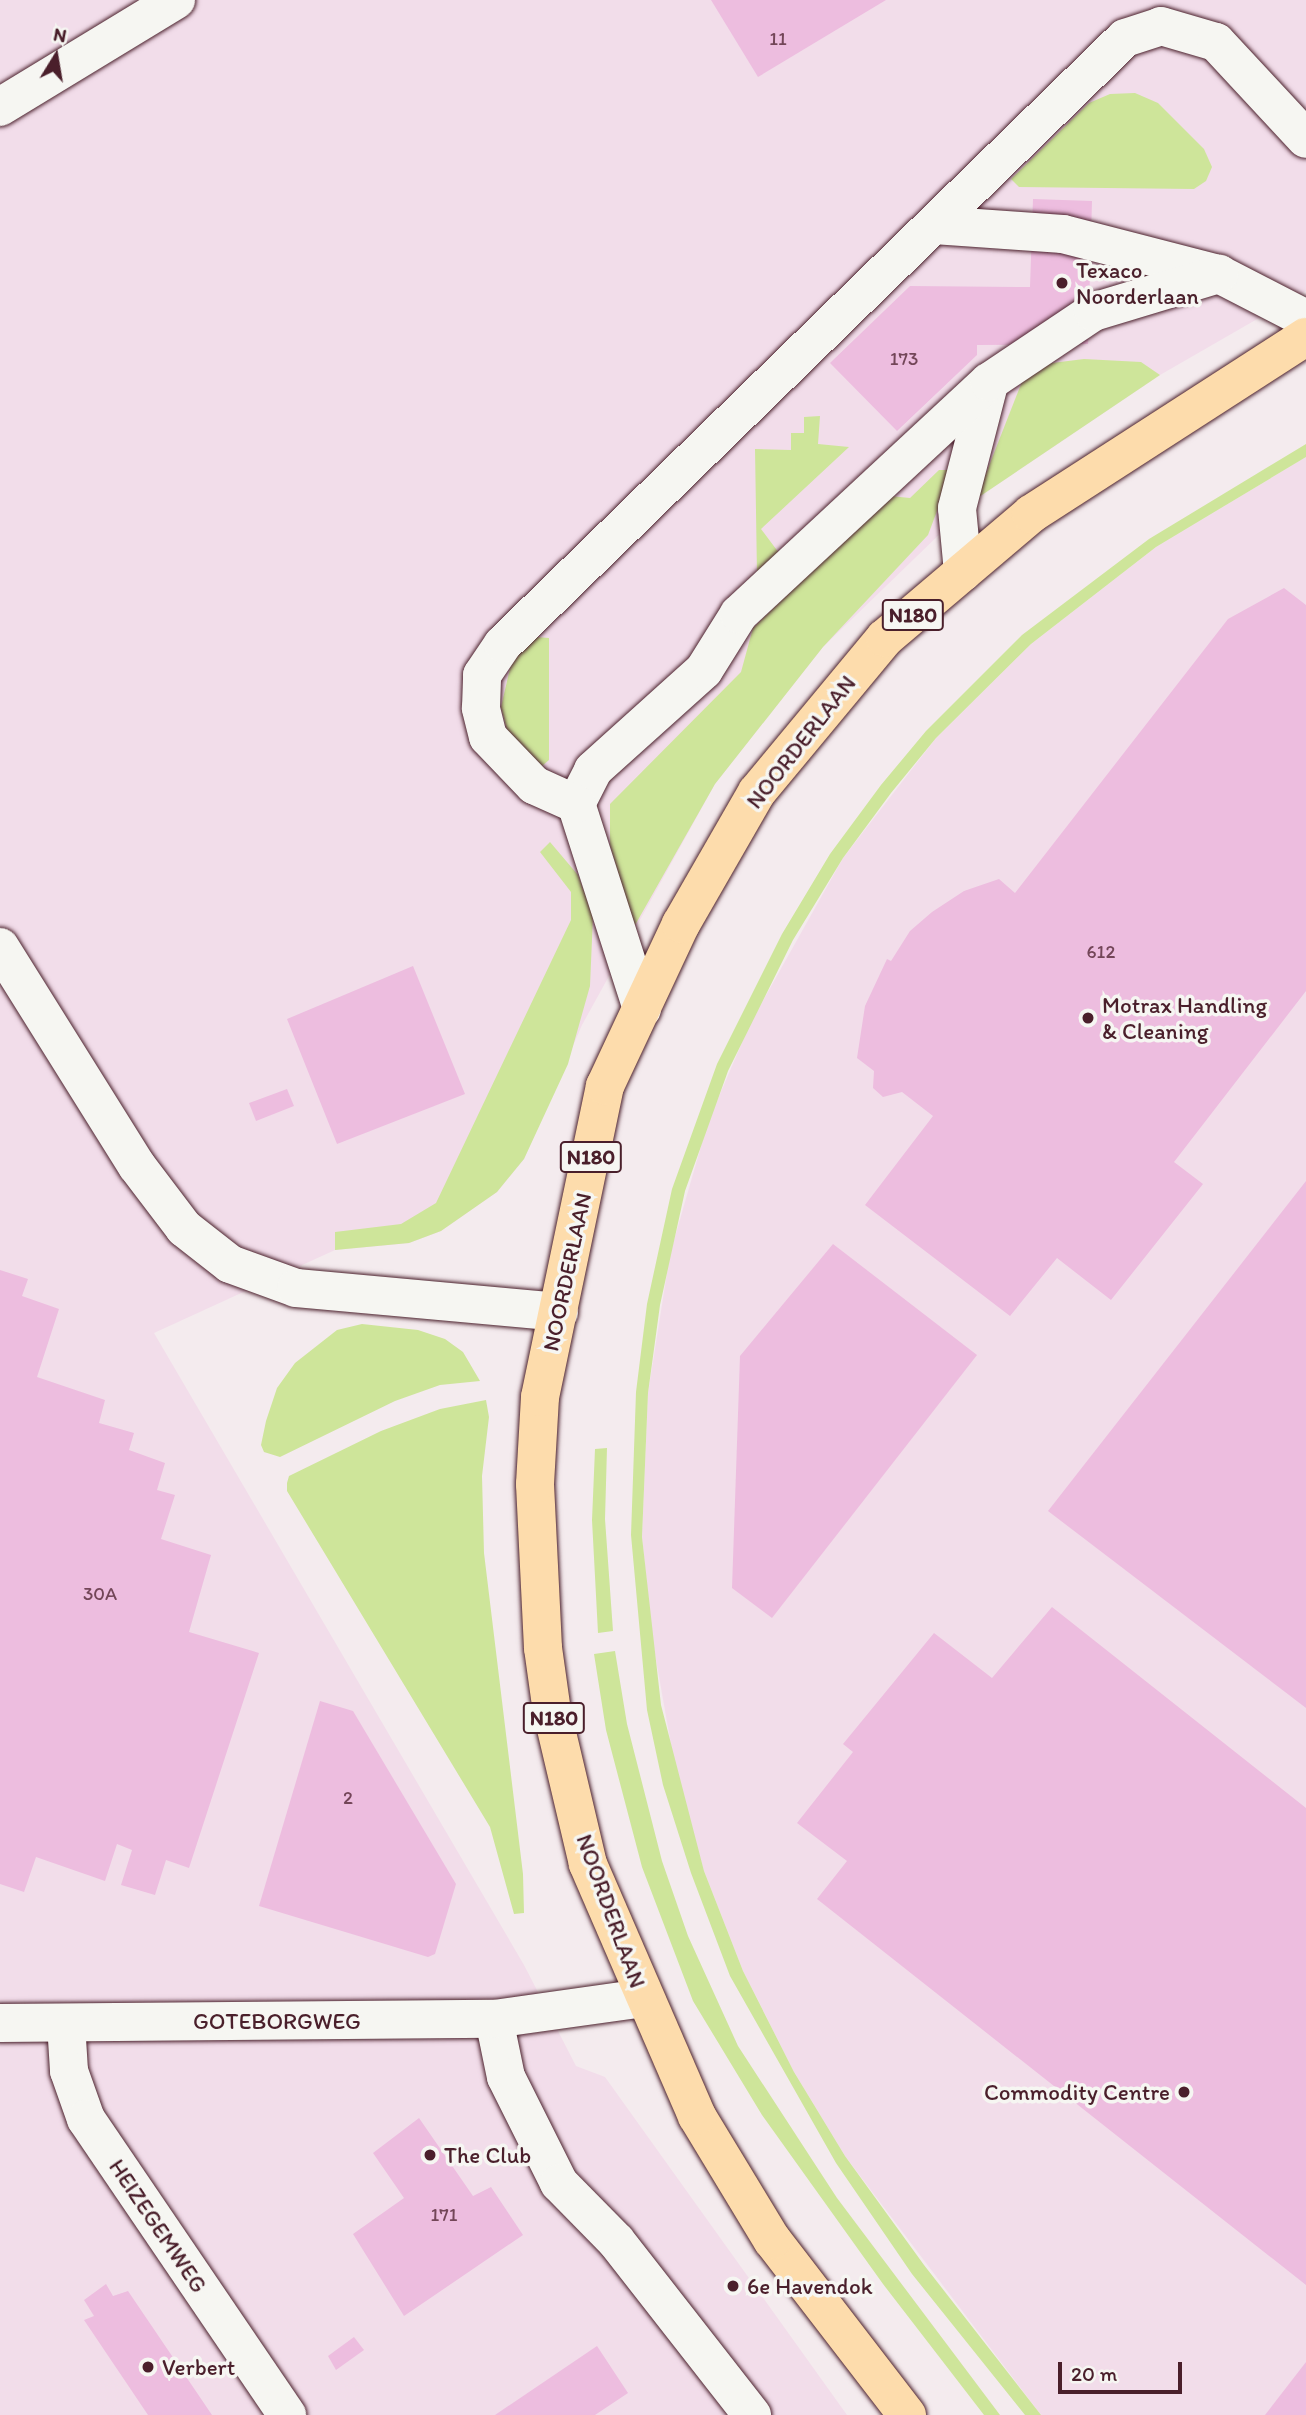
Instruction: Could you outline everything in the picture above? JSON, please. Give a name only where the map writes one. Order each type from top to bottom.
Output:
[{"type":"main road","name":"NOORDERLAAN","points":[[907,2415],[772,2240],[697,2116],[643,1998],[588,1864],[552,1712],[543,1648],[535,1484],[540,1397],[605,1086],[681,924],[757,792],[885,638],[1031,514],[1306,337]]},
{"type":"street","points":[[0,107],[176,0]]},
{"type":"street","points":[[576,804],[534,785],[488,737],[481,708],[482,676],[503,643],[1125,38],[1161,26],[1216,42],[1306,139]]},
{"type":"street","points":[[934,225],[1063,234],[1219,275],[1306,319]]},
{"type":"street","points":[[642,1009],[576,804],[593,770],[704,670],[739,614],[989,382],[1093,312],[1219,275]]},
{"type":"street","points":[[962,572],[957,508],[989,382]]},
{"type":"street","points":[[0,947],[137,1166],[184,1228],[230,1264],[296,1288],[559,1312]]},
{"type":"street","name":"GOTEBORGWEG","points":[[0,2023],[494,2019],[552,2008],[643,1998]]},
{"type":"street","points":[[494,2019],[506,2077],[559,2183],[616,2241],[752,2415]]},
{"type":"street","name":"HEIZEGEMWEG","points":[[66,2023],[69,2071],[86,2119],[287,2415]]},
{"type":"shaded area","points":[[0,0],[1306,0],[1306,291],[1160,375],[976,499],[823,647],[715,784],[582,1025],[524,1159],[497,1192],[441,1231],[409,1243],[335,1250],[154,1333],[524,1965],[576,2066],[605,2077],[847,2415],[0,2415]]},
{"type":"shaded area","points":[[1306,457],[1306,2415],[1041,2415],[845,2156],[794,2072],[743,1971],[704,1871],[677,1778],[653,1643],[642,1537],[648,1393],[670,1254],[708,1122],[750,1024],[843,858],[936,738],[1031,644],[1156,547]]},
{"type":"green space","points":[[1135,93],[1158,103],[1204,149],[1212,167],[1206,181],[1194,189],[1019,187],[1011,179],[1089,103],[1110,94]]},
{"type":"green space","points":[[1084,359],[1141,362],[1160,375],[976,499],[1025,374],[1036,365]]},
{"type":"green space","points":[[820,416],[818,444],[849,447],[761,529],[779,553],[757,574],[755,449],[791,450],[791,433],[804,433],[804,417]]},
{"type":"green space","points":[[1306,444],[1306,457],[1156,547],[1031,644],[936,738],[891,793],[843,858],[793,940],[728,1071],[685,1191],[660,1305],[648,1393],[642,1537],[661,1705],[704,1871],[743,1971],[794,2072],[845,2156],[924,2265],[1041,2415],[1025,2415],[912,2274],[836,2163],[730,1976],[691,1873],[663,1785],[647,1710],[631,1535],[636,1392],[647,1304],[672,1189],[717,1064],[782,934],[830,854],[881,785],[926,731],[1022,635],[1149,539]]},
{"type":"green space","points":[[939,470],[948,470],[946,487],[928,535],[823,647],[715,784],[634,927],[610,845],[610,804],[741,672],[753,628],[890,496],[910,498]]},
{"type":"green space","points":[[536,637],[549,638],[549,760],[542,766],[507,730],[501,707],[512,660]]},
{"type":"green space","points":[[550,842],[578,875],[593,916],[590,986],[568,1064],[524,1159],[497,1192],[441,1231],[409,1243],[335,1250],[335,1232],[401,1224],[436,1203],[571,920],[571,892],[540,852]]},
{"type":"green space","points":[[362,1324],[418,1330],[445,1339],[463,1352],[480,1381],[440,1385],[395,1401],[280,1457],[264,1452],[261,1445],[277,1388],[295,1363],[337,1330]]},
{"type":"green space","points":[[486,1400],[489,1417],[482,1476],[484,1553],[523,1874],[524,1913],[514,1914],[490,1827],[287,1491],[289,1476],[381,1431],[440,1409]]},
{"type":"green space","points":[[607,1448],[605,1519],[613,1631],[598,1633],[592,1520],[595,1449]]},
{"type":"green space","points":[[615,1651],[627,1724],[662,1861],[688,1936],[738,2046],[837,2198],[1000,2415],[984,2415],[883,2284],[762,2115],[693,2001],[642,1867],[606,1730],[594,1654]]},
{"type":"building","points":[[711,0],[886,0],[758,77]]},
{"type":"building","points":[[1033,199],[1092,201],[1088,344],[977,345],[977,355],[897,431],[830,363],[910,286],[1030,287]]},
{"type":"building","points":[[1284,588],[1306,605],[1306,991],[1174,1162],[1203,1184],[1111,1300],[1057,1258],[1010,1316],[865,1205],[933,1116],[902,1092],[883,1097],[873,1088],[874,1071],[857,1058],[865,1006],[887,959],[891,961],[910,931],[932,912],[964,891],[999,879],[1015,893],[1228,619]]},
{"type":"building","points":[[413,966],[465,1094],[337,1144],[287,1019]]},
{"type":"building","points":[[287,1089],[294,1106],[256,1121],[249,1103]]},
{"type":"building","points":[[1306,1181],[1306,1708],[1048,1511]]},
{"type":"building","points":[[833,1244],[977,1355],[772,1618],[732,1588],[740,1356]]},
{"type":"building","points":[[0,1270],[28,1279],[22,1296],[59,1309],[37,1377],[105,1400],[99,1423],[134,1433],[129,1450],[165,1463],[157,1490],[175,1495],[161,1539],[211,1555],[189,1632],[259,1653],[189,1868],[166,1860],[155,1895],[121,1885],[132,1850],[117,1844],[105,1881],[36,1857],[24,1892],[0,1884]]},
{"type":"building","name":"Commodity Centre","points":[[1052,1607],[1306,1808],[1306,2285],[817,1899],[847,1861],[797,1823],[853,1752],[843,1744],[934,1633],[992,1678]]},
{"type":"building","points":[[320,1701],[353,1711],[456,1884],[435,1954],[428,1957],[259,1906]]},
{"type":"building","points":[[419,2118],[473,2196],[491,2187],[523,2235],[404,2316],[353,2234],[404,2198],[373,2153]]},
{"type":"building","name":"Verbert","points":[[106,2284],[113,2296],[128,2291],[212,2415],[148,2415],[84,2320],[94,2316],[84,2300]]},
{"type":"building","points":[[354,2337],[364,2350],[336,2370],[328,2356]]},
{"type":"building","points":[[597,2346],[628,2393],[595,2415],[495,2415]]},
{"type":"building","points":[[1306,2362],[1306,2415],[1265,2415]]},
{"type":"place","name":"Texaco Noorderlaan","points":[[1062,283]]},
{"type":"place","name":"Motrax Handling & Cleaning","points":[[1088,1018]]},
{"type":"place","name":"Commodity Centre","points":[[1184,2092]]},
{"type":"place","name":"The Club","points":[[430,2155]]},
{"type":"place","name":"6e Havendok","points":[[733,2286]]},
{"type":"place","name":"Verbert","points":[[148,2367]]}]
